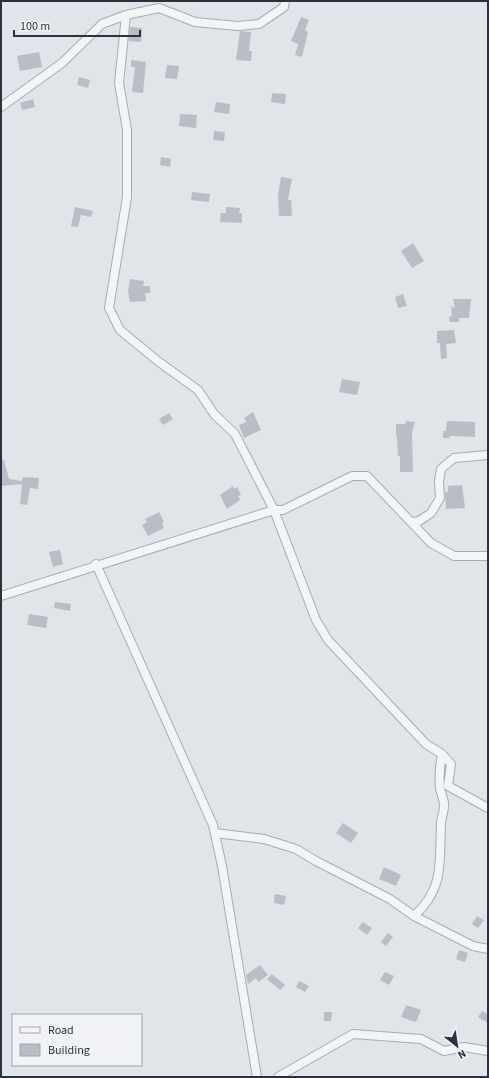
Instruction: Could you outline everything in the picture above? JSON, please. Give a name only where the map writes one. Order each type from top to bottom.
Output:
[{"type":"street","points":[[1,106],[62,63],[102,24],[126,15],[160,8],[195,22],[238,26],[259,24],[284,7],[285,1]]},
{"type":"street","points":[[126,15],[119,83],[127,130],[127,197],[110,308],[120,330],[159,362],[198,390],[214,414],[235,434],[274,510],[316,620],[328,640],[426,744],[442,754],[451,764],[448,786],[488,808]]},
{"type":"street","points":[[413,522],[419,521],[431,513],[440,498],[439,481],[441,469],[454,458],[488,455]]},
{"type":"street","points":[[1,596],[96,564],[274,510],[283,510],[352,476],[367,476],[413,522],[431,543],[454,556],[488,556]]},
{"type":"street","points":[[96,564],[210,818],[215,833],[222,866],[257,1077]]},
{"type":"street","points":[[414,916],[424,907],[439,878],[441,860],[441,822],[444,804],[440,789],[442,754]]},
{"type":"street","points":[[215,833],[264,839],[296,849],[316,861],[390,899],[414,916],[473,946],[488,949]]},
{"type":"street","points":[[278,1077],[353,1034],[421,1039],[444,1051],[464,1047],[488,1051]]},
{"type":"building","points":[[301,17],[309,20],[305,30],[308,32],[302,57],[295,55],[298,44],[291,41]]},
{"type":"building","points":[[130,27],[142,28],[141,42],[129,41]]},
{"type":"building","points":[[240,31],[251,32],[249,51],[252,51],[251,61],[236,60]]},
{"type":"building","points":[[39,52],[42,67],[20,71],[17,56]]},
{"type":"building","points":[[131,60],[146,62],[143,93],[132,92],[135,67],[131,67]]},
{"type":"building","points":[[167,65],[179,66],[177,79],[165,78]]},
{"type":"building","points":[[79,77],[90,80],[88,88],[77,85]]},
{"type":"building","points":[[272,93],[286,94],[285,104],[271,102]]},
{"type":"building","points":[[33,99],[35,107],[22,110],[20,103]]},
{"type":"building","points":[[216,102],[230,104],[229,114],[214,112]]},
{"type":"building","points":[[180,114],[197,115],[196,128],[179,126]]},
{"type":"building","points":[[214,131],[225,132],[224,141],[213,140]]},
{"type":"building","points":[[161,157],[171,159],[170,167],[160,165]]},
{"type":"building","points":[[281,177],[292,179],[288,200],[291,200],[292,216],[279,216],[278,195]]},
{"type":"building","points":[[192,192],[210,194],[209,202],[191,200]]},
{"type":"building","points":[[75,207],[93,211],[91,217],[81,215],[78,227],[71,226]]},
{"type":"building","points":[[226,207],[240,208],[239,213],[242,213],[242,223],[220,222],[221,213],[226,213]]},
{"type":"building","points":[[413,243],[424,261],[412,268],[401,251]]},
{"type":"building","points":[[130,279],[144,281],[143,286],[150,286],[150,293],[145,293],[146,301],[130,302],[128,291]]},
{"type":"building","points":[[403,294],[407,306],[398,308],[395,297]]},
{"type":"building","points":[[453,299],[471,299],[469,318],[459,318],[459,322],[450,322],[449,317],[452,316],[451,306],[455,308]]},
{"type":"building","points":[[454,330],[456,343],[446,344],[447,358],[441,359],[440,343],[437,343],[437,331]]},
{"type":"building","points":[[342,379],[360,382],[357,395],[339,392]]},
{"type":"building","points":[[253,412],[261,430],[244,438],[239,425],[246,422],[244,418]]},
{"type":"building","points":[[169,413],[173,419],[163,425],[159,419]]},
{"type":"building","points":[[406,421],[415,422],[412,432],[413,472],[400,472],[400,456],[398,456],[396,424],[405,424]]},
{"type":"building","points":[[447,421],[475,422],[475,437],[450,436],[450,438],[443,438],[443,431],[446,431]]},
{"type":"building","points":[[1,460],[4,460],[9,479],[22,481],[23,477],[39,478],[38,489],[30,488],[27,505],[20,504],[22,484],[1,486]]},
{"type":"building","points":[[462,485],[465,508],[446,509],[445,492],[448,492],[448,486]]},
{"type":"building","points":[[233,486],[234,489],[237,487],[241,495],[238,496],[240,500],[227,509],[220,495]]},
{"type":"building","points":[[159,512],[164,522],[162,523],[164,528],[148,536],[142,525],[147,522],[145,519]]},
{"type":"building","points":[[60,550],[63,564],[53,567],[49,552]]},
{"type":"building","points":[[55,602],[71,604],[70,611],[54,608]]},
{"type":"building","points":[[29,614],[48,617],[46,628],[27,625]]},
{"type":"building","points":[[343,823],[358,833],[351,843],[336,833]]},
{"type":"building","points":[[384,867],[401,875],[396,886],[379,879]]},
{"type":"building","points":[[275,894],[286,896],[284,905],[274,903]]},
{"type":"building","points":[[477,916],[484,920],[478,928],[472,924]]},
{"type":"building","points":[[363,922],[372,928],[367,935],[358,928]]},
{"type":"building","points":[[388,933],[393,937],[386,946],[381,942]]},
{"type":"building","points":[[459,950],[468,953],[465,962],[456,959]]},
{"type":"building","points":[[260,965],[268,975],[258,982],[256,978],[248,984],[246,975]]},
{"type":"building","points":[[385,972],[394,976],[389,985],[380,980]]},
{"type":"building","points":[[272,974],[285,985],[280,990],[267,979]]},
{"type":"building","points":[[299,981],[309,986],[305,992],[296,987]]},
{"type":"building","points":[[406,1005],[421,1010],[416,1022],[401,1017]]},
{"type":"building","points":[[482,1011],[488,1014],[488,1023],[478,1017]]},
{"type":"building","points":[[324,1012],[332,1012],[331,1021],[324,1021]]}]
